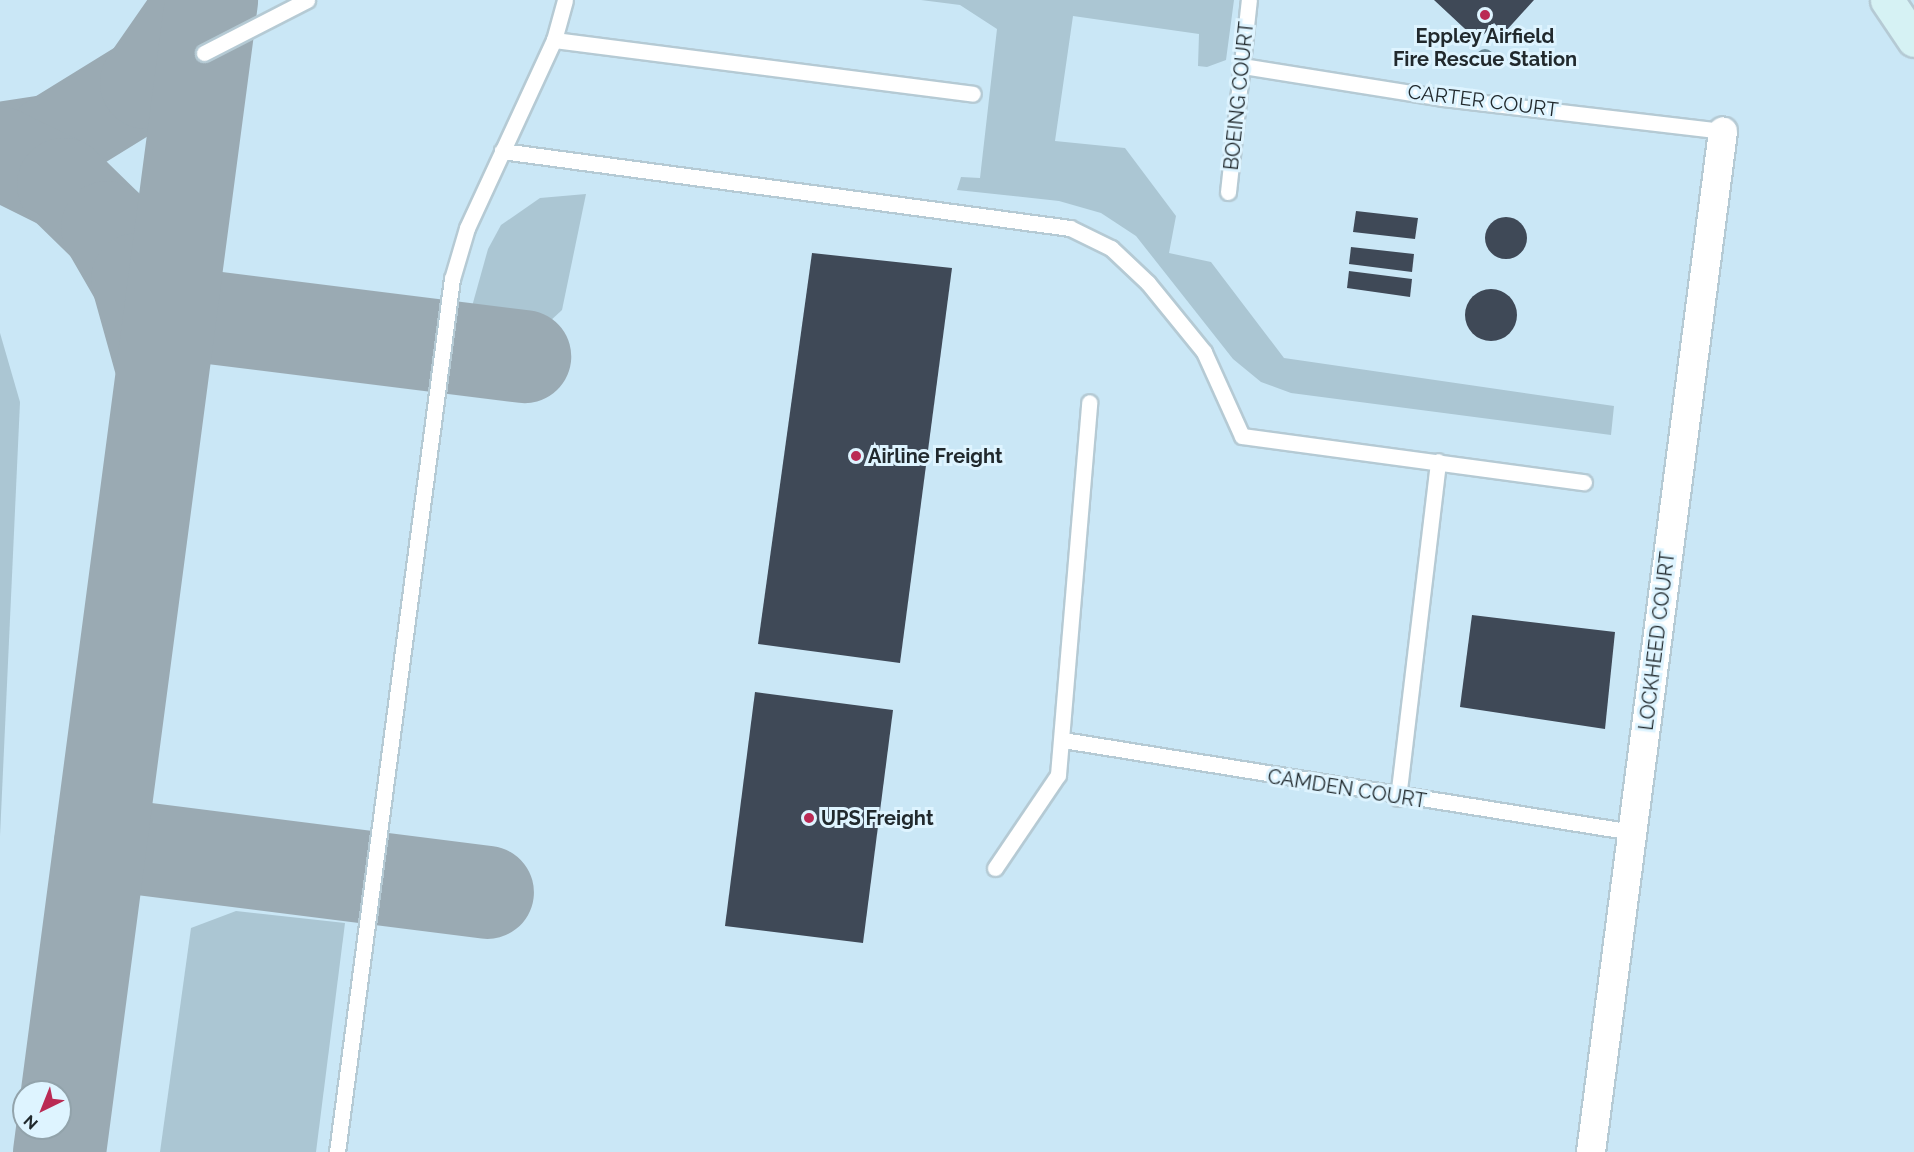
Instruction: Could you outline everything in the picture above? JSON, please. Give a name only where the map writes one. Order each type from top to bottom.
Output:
[{"type":"main road","points":[[1887,0],[1914,40]]},
{"type":"street","name":"LOCKHEED COURT","points":[[1591,1152],[1723,130]]},
{"type":"lane","points":[[204,53],[307,0]]},
{"type":"lane","points":[[337,1152],[452,279],[466,228],[554,40],[565,0]]},
{"type":"lane","name":"BOEING COURT","points":[[1228,192],[1249,0]]},
{"type":"lane","points":[[554,40],[973,94]]},
{"type":"lane","name":"CARTER COURT","points":[[1243,66],[1442,98],[1723,130]]},
{"type":"lane","points":[[502,151],[1070,228],[1111,248],[1148,283],[1204,352],[1242,436],[1584,482]]},
{"type":"lane","points":[[995,868],[1058,775],[1063,740],[1089,402]]},
{"type":"lane","points":[[1398,798],[1438,461]]},
{"type":"lane","name":"CAMDEN COURT","points":[[1063,740],[1398,798],[1632,832]]},
{"type":"shaded area","points":[[0,0],[1914,0],[1914,1152],[0,1152]]},
{"type":"shaded area","points":[[921,0],[1234,0],[1226,60],[1207,67],[1198,66],[1199,34],[1073,16],[1055,141],[1125,148],[1176,216],[1169,253],[1211,262],[1284,358],[1614,406],[1611,435],[1291,393],[1261,382],[1233,359],[1136,236],[1101,213],[1059,201],[957,190],[961,177],[980,178],[997,29],[960,5]]},
{"type":"shaded area","points":[[586,194],[562,310],[548,323],[471,310],[488,249],[501,225],[540,198]]},
{"type":"shaded area","points":[[0,333],[20,402],[0,836]]},
{"type":"shaded area","points":[[236,911],[345,923],[316,1152],[160,1152],[191,928]]},
{"type":"building","name":"Eppley Airfield Fire Rescue Station","points":[[1434,0],[1534,0],[1504,33],[1494,23],[1478,41]]},
{"type":"building","points":[[1356,211],[1418,218],[1415,239],[1353,232]]},
{"type":"building","points":[[1506,217],[1514,218],[1521,223],[1526,230],[1526,246],[1521,253],[1514,258],[1506,259],[1498,258],[1491,253],[1486,246],[1485,238],[1486,230],[1491,223],[1498,218]]},
{"type":"building","points":[[1351,247],[1414,254],[1412,272],[1349,264]]},
{"type":"building","name":"Airline Freight","points":[[812,253],[952,268],[900,663],[758,644]]},
{"type":"building","points":[[1349,271],[1412,279],[1410,297],[1347,288]]},
{"type":"building","points":[[1486,289],[1496,289],[1505,293],[1513,301],[1517,315],[1513,329],[1505,337],[1496,341],[1486,341],[1477,337],[1469,329],[1465,320],[1465,310],[1469,301],[1477,293]]},
{"type":"building","points":[[1472,615],[1615,632],[1605,729],[1460,707]]},
{"type":"building","name":"UPS Freight","points":[[755,692],[893,710],[863,943],[725,926]]},
{"type":"taxiway","points":[[0,148],[52,140],[146,82],[203,0]]},
{"type":"taxiway","points":[[59,1152],[211,0]]},
{"type":"taxiway","points":[[0,153],[63,184],[107,227],[137,279],[159,358]]},
{"type":"taxiway","points":[[170,312],[524,356]]},
{"type":"taxiway","points":[[100,843],[487,892]]},
{"type":"place","name":"Eppley Airfield Fire Rescue Station","points":[[1485,15]]},
{"type":"place","name":"Airline Freight","points":[[856,456]]},
{"type":"place","name":"UPS Freight","points":[[809,818]]}]
